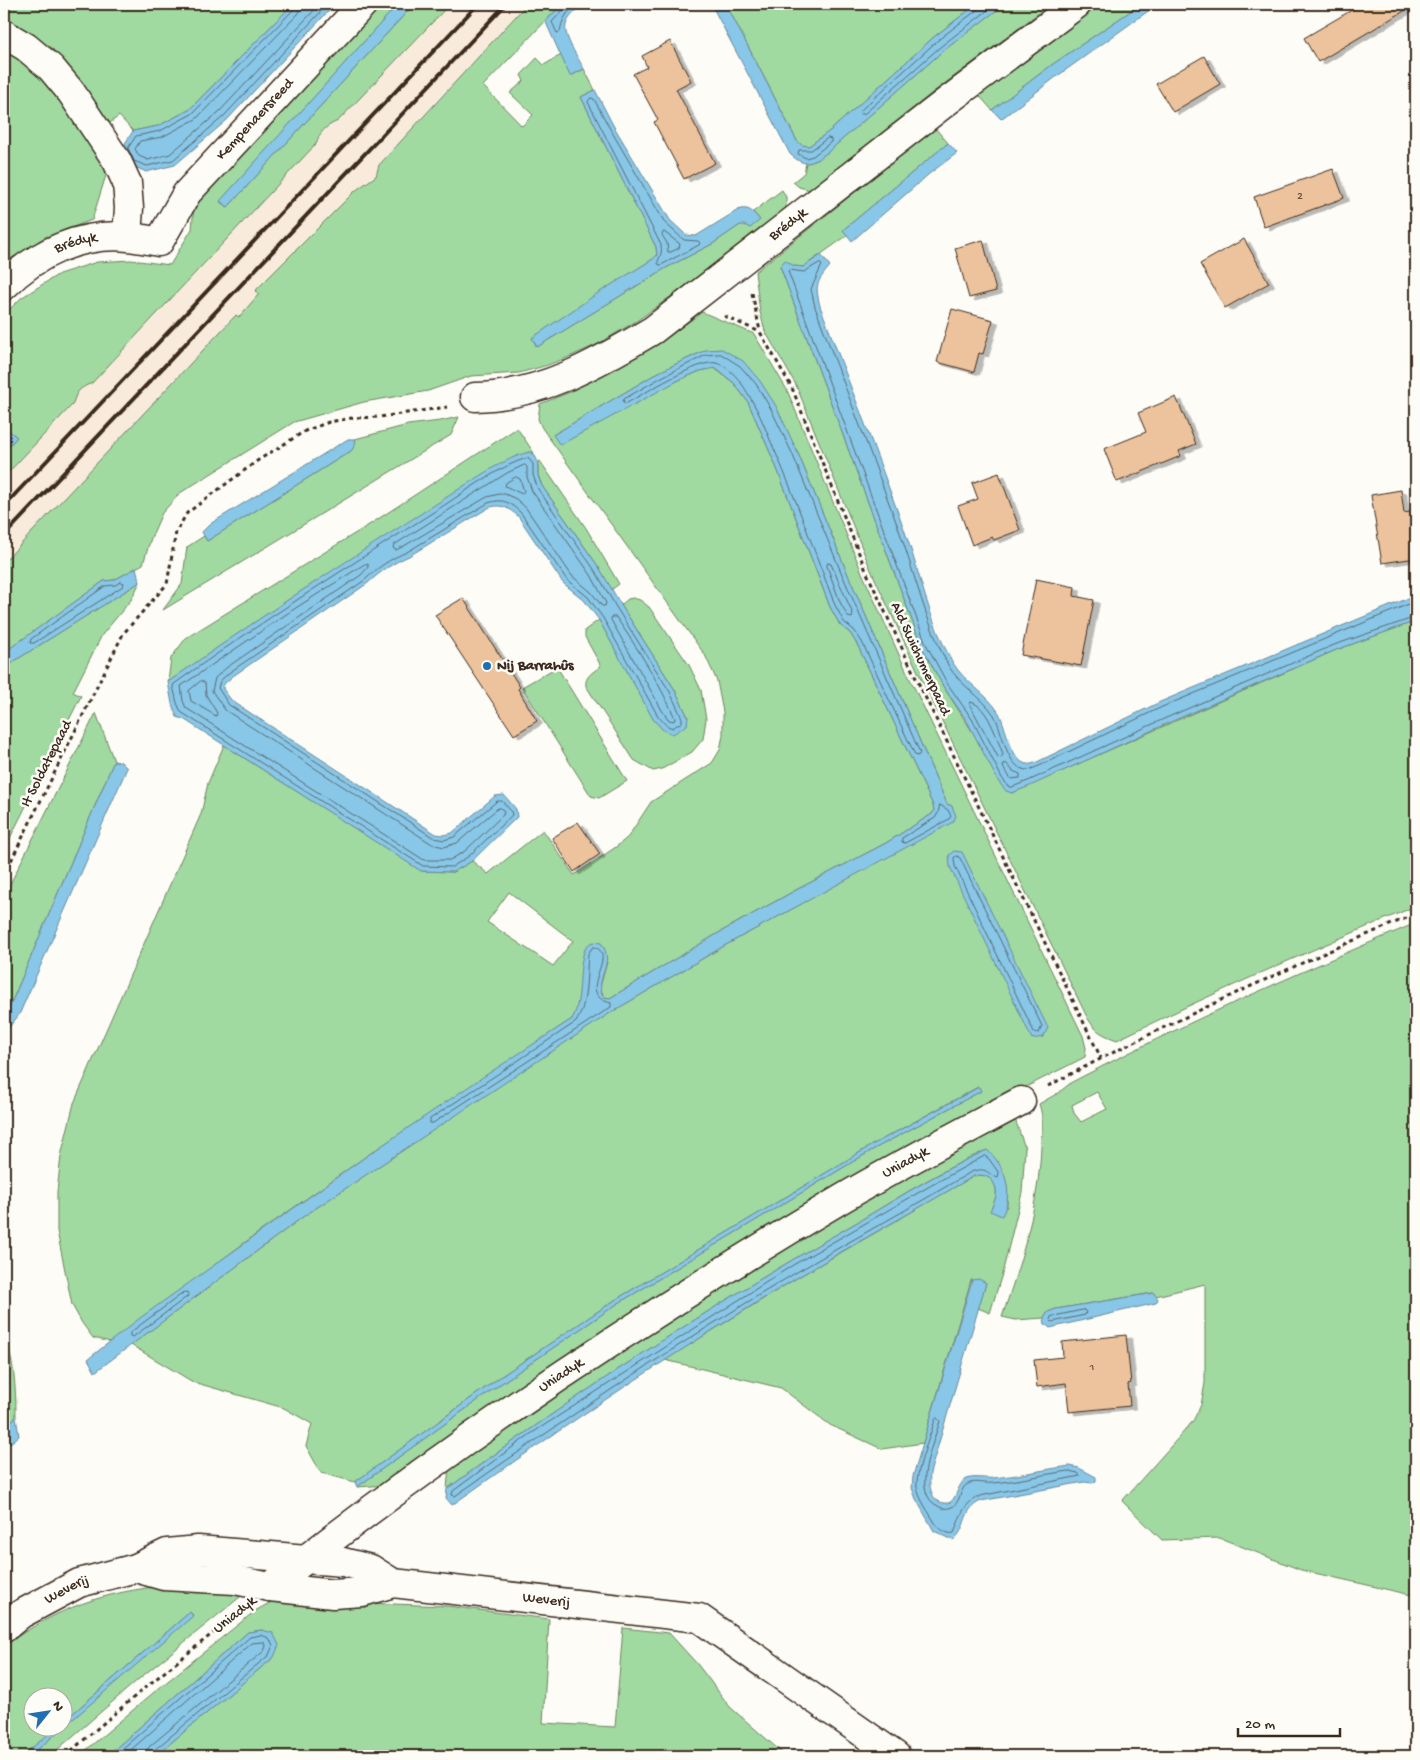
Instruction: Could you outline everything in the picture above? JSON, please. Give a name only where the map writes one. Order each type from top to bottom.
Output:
[{"type":"street","name":"Kempenaersreed","points":[[159,242],[187,193],[363,4]]},
{"type":"street","name":"Brédyk","points":[[475,397],[516,393],[556,382],[607,358],[653,330],[946,102],[1077,4]]},
{"type":"street","points":[[4,34],[26,47],[51,68],[71,92],[117,161],[126,183],[129,208],[127,236]]},
{"type":"street","name":"Brédyk","points":[[4,286],[28,265],[55,249],[91,238],[127,236],[159,242]]},
{"type":"street","name":"Uniadyk","points":[[270,1587],[414,1477],[551,1382],[670,1304],[844,1198],[1021,1101]]},
{"type":"street","name":"Weverij","points":[[4,1628],[22,1614],[79,1583],[136,1568],[166,1553],[198,1550],[343,1562],[371,1569],[393,1583]]},
{"type":"street","name":"Weverij","points":[[136,1568],[164,1576],[235,1580],[270,1587],[333,1594],[362,1592],[393,1583],[699,1618],[896,1756]]},
{"type":"path","name":"Ald Swichumerpaad","points":[[692,301],[760,332],[792,388],[867,573],[910,668],[1101,1058]]},
{"type":"path","name":"It Soldatepaad","points":[[4,875],[123,634],[167,584],[176,532],[186,514],[257,461],[305,431],[329,422],[352,418],[380,417],[446,407],[475,397]]},
{"type":"path","points":[[1021,1101],[1101,1058],[1178,1020],[1295,966],[1416,914]]},
{"type":"path","name":"Uniadyk","points":[[65,1756],[147,1686],[270,1587]]},
{"type":"shaded area","points":[[450,4],[527,4],[379,165],[376,176],[355,191],[258,288],[264,294],[241,319],[236,315],[4,562],[4,477],[73,404],[75,394],[81,387],[92,383],[316,144],[319,135],[327,126],[338,121]]},
{"type":"green space","points":[[4,4],[293,4],[189,110],[158,126],[133,131],[119,116],[106,126],[4,22]]},
{"type":"green space","points":[[374,4],[398,4],[220,202],[228,207],[414,4],[450,4],[338,121],[324,130],[316,144],[92,383],[79,390],[73,404],[4,477],[4,451],[17,437],[8,430],[4,434],[4,315],[21,298],[59,274],[97,262],[131,260],[170,265],[192,229],[194,205]]},
{"type":"green space","points":[[527,4],[562,4],[483,86],[522,126],[533,115],[510,93],[524,81],[521,75],[537,58],[544,65],[561,55],[571,76],[584,69],[595,90],[581,97],[656,247],[657,255],[532,338],[537,347],[666,268],[714,243],[740,225],[760,220],[753,212],[782,190],[786,197],[786,209],[740,247],[638,320],[598,344],[569,357],[519,373],[471,376],[428,391],[364,402],[294,422],[180,493],[162,513],[151,538],[143,564],[114,580],[104,581],[4,653],[4,562],[236,315],[239,317],[259,294],[255,291],[355,191],[376,176],[379,165]]},
{"type":"green space","points":[[726,4],[977,4],[935,36],[831,130],[809,146],[802,146],[797,141]]},
{"type":"green space","points":[[1005,4],[1051,4],[932,93],[810,190],[799,187],[793,182],[804,173],[806,163],[815,161],[828,152],[943,51]]},
{"type":"green space","points":[[1102,4],[1141,4],[1053,64],[992,110],[978,94],[1036,49]]},
{"type":"green space","points":[[4,44],[39,73],[65,106],[108,169],[92,220],[45,237],[4,263]]},
{"type":"green space","points":[[935,128],[948,143],[843,230],[848,235],[803,267],[780,266],[922,647],[943,686],[1012,793],[1336,650],[1416,621],[1416,906],[1266,971],[1117,1040],[1099,1032],[1087,1017],[919,674],[871,570],[796,385],[765,331],[760,312],[755,272]]},
{"type":"green space","points":[[702,312],[754,334],[787,390],[863,575],[910,679],[1083,1036],[1086,1048],[1085,1057],[957,1122],[386,1485],[357,1487],[506,1380],[617,1304],[874,1149],[981,1091],[978,1087],[872,1145],[615,1300],[503,1375],[355,1482],[321,1473],[306,1446],[312,1424],[284,1408],[193,1382],[131,1345],[304,1216],[518,1073],[610,1013],[724,946],[801,904],[952,806],[947,804],[797,451],[706,350],[659,372],[553,435],[700,371],[714,368],[734,383],[748,402],[776,466],[830,607],[840,625],[850,633],[857,644],[933,805],[934,811],[886,843],[722,931],[610,998],[604,997],[600,987],[607,962],[579,999],[576,1013],[572,1019],[365,1157],[251,1238],[111,1342],[93,1338],[72,1305],[57,1231],[57,1192],[61,1156],[74,1103],[201,814],[208,783],[224,745],[422,871],[453,872],[472,861],[488,874],[543,830],[574,875],[628,837],[651,802],[712,763],[720,750],[723,735],[723,712],[717,681],[705,655],[542,428],[538,419],[540,404],[570,392],[657,345]],"holes":[[[509,892],[573,941],[553,966],[487,922]]]},
{"type":"green space","points":[[459,417],[451,435],[163,610],[182,584],[187,547],[204,536],[207,541],[351,451],[355,444],[355,439],[408,425]]},
{"type":"green space","points":[[517,428],[533,454],[529,452],[502,464],[282,604],[168,682],[171,658],[186,638],[372,523]]},
{"type":"green space","points":[[540,461],[586,528],[619,584],[611,590],[600,569],[542,486],[538,474],[538,462]]},
{"type":"green space","points":[[140,582],[131,600],[102,635],[73,692],[81,696],[4,850],[4,670],[16,660]]},
{"type":"green space","points":[[628,599],[640,600],[649,607],[689,665],[701,690],[706,719],[703,739],[692,752],[662,769],[653,771],[634,760],[586,686],[588,677],[601,666],[585,637],[585,630],[599,620],[653,718],[663,730],[673,733],[688,717],[675,690],[621,605]]},
{"type":"green space","points":[[557,667],[627,781],[599,798],[591,796],[522,687]]},
{"type":"green space","points":[[96,713],[114,761],[10,1006],[4,1014],[4,896]]},
{"type":"green space","points":[[1416,923],[1416,1596],[1301,1570],[1220,1538],[1162,1540],[1122,1501],[1193,1421],[1201,1405],[1205,1383],[1205,1284],[1156,1296],[1153,1293],[1056,1309],[1048,1312],[1044,1318],[1016,1320],[1002,1317],[1028,1233],[1037,1190],[1042,1130],[1042,1114],[1039,1104],[1072,1082],[1157,1039],[1286,979]],"holes":[[[1097,1092],[1107,1109],[1081,1122],[1074,1113],[1072,1105]]]},
{"type":"green space","points":[[1014,1116],[1025,1148],[1022,1193],[1002,1274],[990,1313],[978,1308],[986,1283],[971,1280],[923,1443],[882,1449],[830,1425],[781,1388],[665,1360],[800,1276],[974,1176],[983,1175],[991,1179],[995,1186],[996,1196],[991,1211],[1007,1207],[1007,1189],[1002,1170],[987,1150],[949,1168],[691,1322],[543,1420],[447,1489],[449,1466],[565,1384],[783,1246]]},
{"type":"green space","points":[[4,1332],[14,1374],[16,1417],[4,1427]]},
{"type":"green space","points":[[170,1585],[245,1593],[140,1678],[72,1737],[72,1720],[193,1615],[190,1612],[72,1714],[72,1688],[22,1688],[22,1738],[44,1738],[22,1756],[4,1756],[4,1646],[24,1632],[63,1611],[103,1597]]},
{"type":"green space","points":[[280,1597],[309,1601],[447,1606],[549,1619],[543,1723],[615,1727],[623,1628],[669,1633],[698,1665],[730,1707],[786,1756],[155,1756],[274,1657],[262,1630],[248,1632],[107,1756],[79,1756],[153,1693],[255,1611]]},
{"type":"green space","points":[[51,1738],[71,1738],[50,1756],[30,1756]]},
{"type":"water","points":[[293,4],[335,4],[227,120],[175,165],[146,172],[131,165],[122,148],[133,131],[158,126],[189,110]]},
{"type":"water","points":[[398,4],[414,4],[228,207],[220,201]]},
{"type":"water","points":[[562,4],[583,4],[571,16],[566,25],[569,41],[584,69],[570,76],[546,21]]},
{"type":"water","points":[[711,4],[726,4],[797,141],[802,145],[809,146],[831,130],[935,36],[977,4],[1005,4],[943,51],[828,152],[809,163],[805,163],[800,162],[790,154]]},
{"type":"water","points":[[1141,4],[1158,4],[1001,119],[992,110],[1053,64]]},
{"type":"water","points":[[595,90],[613,125],[670,220],[686,235],[696,236],[742,209],[750,210],[760,220],[750,228],[740,225],[714,243],[666,268],[537,347],[532,338],[657,255],[656,247],[581,97]]},
{"type":"water","points":[[948,143],[957,153],[929,174],[852,241],[843,230]]},
{"type":"water","points":[[821,255],[830,266],[818,284],[817,293],[820,306],[904,529],[937,631],[958,670],[999,713],[1013,750],[1021,762],[1032,764],[1037,762],[1160,702],[1416,595],[1416,621],[1336,650],[1168,723],[1030,786],[1012,793],[1006,791],[998,781],[967,721],[943,686],[922,647],[780,266],[785,260],[794,266],[803,267]]},
{"type":"water","points":[[722,349],[743,361],[760,381],[776,406],[797,451],[947,804],[952,806],[956,816],[953,822],[724,946],[610,1013],[304,1216],[95,1372],[88,1359],[140,1318],[365,1157],[572,1019],[578,1001],[582,961],[587,946],[590,943],[601,943],[605,951],[607,958],[601,991],[604,997],[610,998],[722,931],[886,843],[934,811],[933,805],[857,644],[850,633],[840,625],[830,607],[776,466],[748,402],[734,383],[715,368],[700,371],[679,380],[560,445],[553,435],[659,372],[706,350]]},
{"type":"water","points":[[8,430],[17,437],[4,451],[4,435]]},
{"type":"water","points":[[348,439],[355,439],[356,444],[351,451],[207,541],[202,532],[210,524]]},
{"type":"water","points":[[529,452],[536,458],[538,476],[542,486],[600,569],[675,690],[688,717],[687,725],[673,734],[663,730],[653,719],[599,620],[584,600],[563,583],[518,516],[502,506],[490,507],[387,568],[233,676],[224,684],[223,689],[232,701],[436,834],[452,833],[495,796],[504,795],[516,809],[517,817],[472,861],[453,872],[421,871],[185,720],[177,717],[172,704],[168,682],[299,592],[467,484],[505,461]]},
{"type":"water","points":[[136,568],[140,582],[16,660],[4,670],[4,653],[6,651],[104,581],[114,580]]},
{"type":"water","points":[[114,761],[121,762],[127,768],[19,1015],[4,1033],[4,1014],[10,1006]]},
{"type":"water","points":[[954,851],[962,852],[1048,1028],[1043,1037],[1032,1039],[950,867],[949,855]]},
{"type":"water","points":[[979,1087],[981,1091],[874,1149],[617,1304],[506,1380],[357,1487],[355,1482],[503,1375],[615,1300],[872,1145]]},
{"type":"water","points":[[987,1150],[999,1164],[1006,1181],[1008,1190],[1006,1208],[1002,1216],[990,1211],[996,1196],[995,1186],[991,1179],[983,1175],[974,1176],[821,1263],[711,1331],[580,1416],[452,1505],[446,1498],[447,1489],[543,1420],[641,1354],[741,1291],[913,1189]]},
{"type":"water","points":[[979,1279],[986,1283],[930,1473],[930,1488],[933,1496],[940,1502],[949,1503],[963,1481],[970,1478],[1003,1477],[1070,1466],[1079,1468],[1096,1477],[1096,1481],[981,1501],[970,1509],[961,1531],[953,1540],[934,1531],[916,1499],[912,1488],[913,1476],[972,1280]]},
{"type":"water","points":[[1154,1293],[1158,1299],[1156,1303],[1050,1328],[1045,1324],[1044,1318],[1048,1312],[1056,1309]]},
{"type":"water","points":[[16,1417],[19,1436],[4,1448],[4,1427]]},
{"type":"water","points":[[190,1612],[193,1616],[72,1720],[72,1714]]},
{"type":"water","points":[[262,1630],[273,1633],[279,1645],[274,1657],[155,1756],[107,1756],[248,1632]]},
{"type":"water","points":[[44,1738],[51,1738],[30,1756],[22,1756]]},
{"type":"building","points":[[1362,4],[1416,4],[1318,62],[1304,38]]},
{"type":"building","points":[[670,41],[691,81],[676,89],[715,163],[684,179],[654,122],[658,120],[633,74],[647,67],[642,56]]},
{"type":"building","points":[[1204,56],[1220,84],[1173,112],[1156,84]]},
{"type":"building","points":[[1333,169],[1344,198],[1264,227],[1254,197]]},
{"type":"building","points":[[1244,239],[1269,283],[1225,308],[1200,264]]},
{"type":"building","points":[[983,240],[996,291],[969,298],[955,248]]},
{"type":"building","points":[[952,309],[993,320],[983,354],[979,353],[974,372],[937,362]]},
{"type":"building","points":[[1176,397],[1196,444],[1179,451],[1181,456],[1117,482],[1104,449],[1146,432],[1138,413]]},
{"type":"building","points":[[999,473],[1020,530],[994,540],[992,537],[972,545],[958,506],[978,499],[972,483]]},
{"type":"building","points":[[1401,490],[1404,513],[1416,511],[1416,558],[1382,563],[1371,495]]},
{"type":"building","points":[[1036,579],[1075,587],[1074,596],[1094,600],[1081,666],[1021,655]]},
{"type":"building","name":"Nij Barrahûs","points":[[463,598],[520,687],[518,689],[537,721],[514,735],[435,615]]},
{"type":"building","points":[[578,822],[600,854],[574,872],[552,838]]},
{"type":"building","points":[[1126,1335],[1131,1383],[1128,1384],[1130,1406],[1069,1412],[1066,1383],[1037,1387],[1034,1360],[1063,1357],[1062,1342]]},
{"type":"railway","points":[[4,506],[478,4]]},
{"type":"railway","points":[[4,536],[506,4]]},
{"type":"place","name":"Nij Barrahûs","points":[[487,666]]}]
